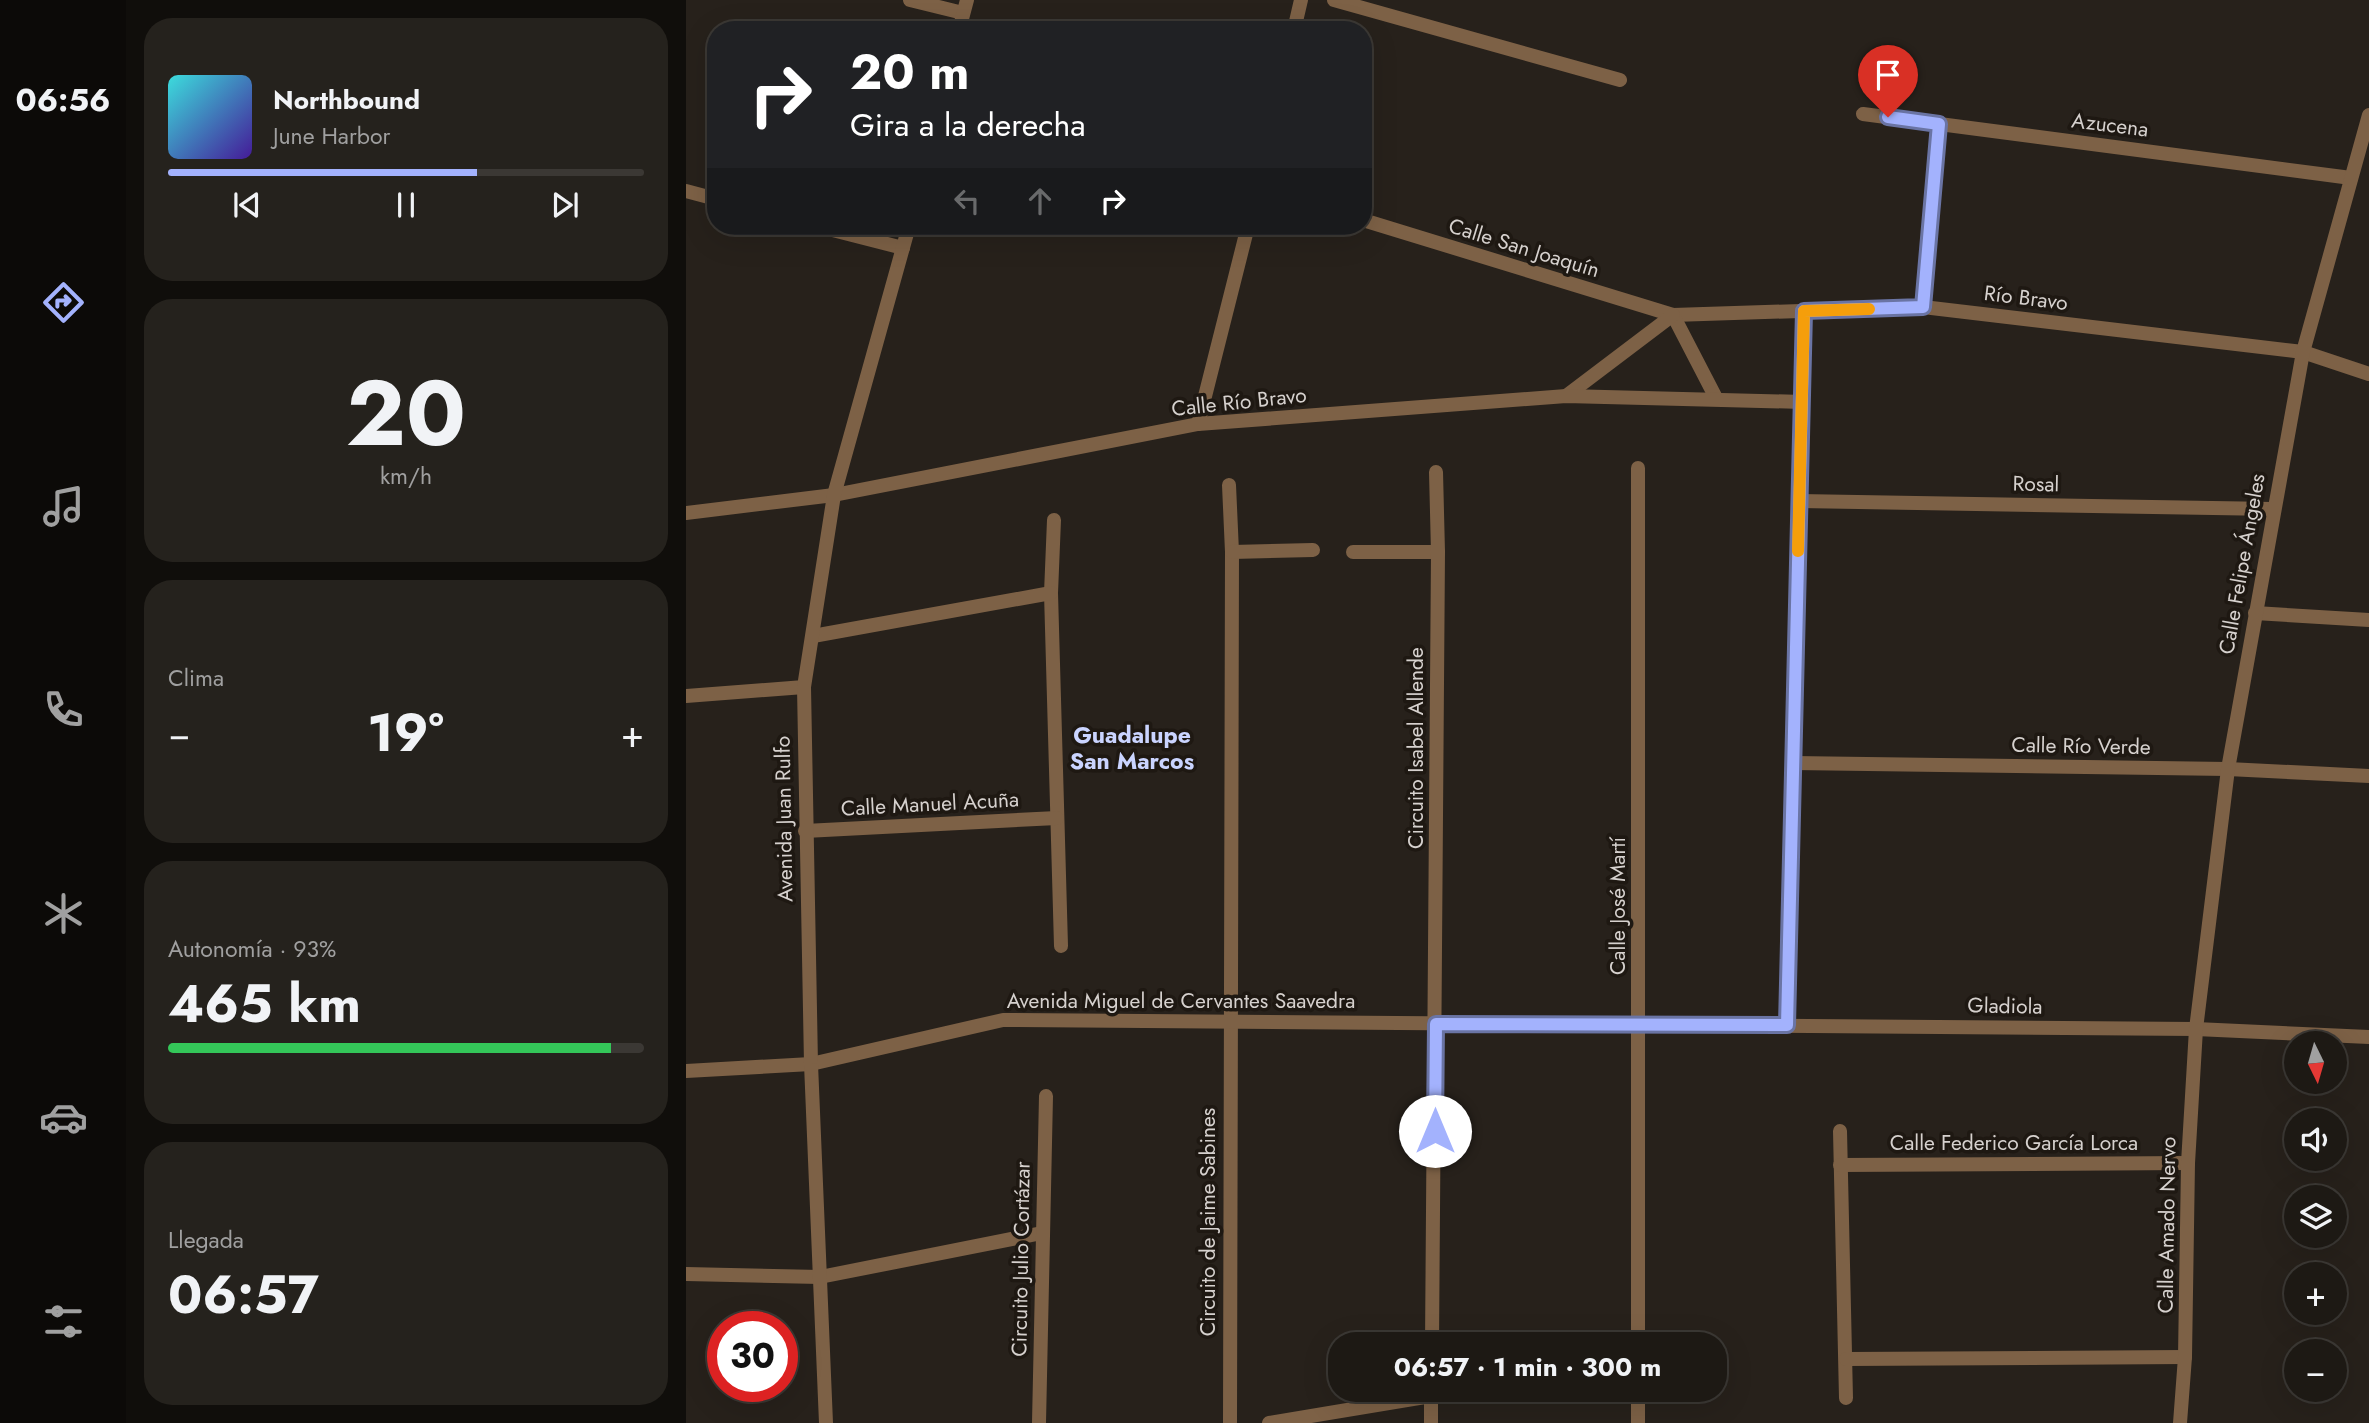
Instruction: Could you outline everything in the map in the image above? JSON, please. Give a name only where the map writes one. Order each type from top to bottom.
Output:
[{"type":"street","points":[[910,0],[965,6]]},
{"type":"street","points":[[1296,21],[1301,0]]},
{"type":"street","points":[[1334,0],[1620,80]]},
{"type":"street","name":"Azucena","points":[[1863,114],[2351,178]]},
{"type":"street","name":"Calle Felipe Ángeles","points":[[2196,1029],[2228,769],[2273,509],[2303,352],[2369,115]]},
{"type":"street","points":[[1923,307],[1939,124]]},
{"type":"street","points":[[686,191],[707,197]]},
{"type":"street","name":"Calle San Joaquín","points":[[1372,223],[1673,315]]},
{"type":"street","points":[[852,235],[903,248]]},
{"type":"street","name":"Avenida Juan Rulfo","points":[[826,1423],[811,1064],[804,687],[834,495],[907,235]]},
{"type":"street","points":[[1198,424],[1246,235]]},
{"type":"street","name":"Río Bravo","points":[[1673,315],[1923,307],[2303,352],[2369,374]]},
{"type":"street","points":[[1787,1025],[1804,311]]},
{"type":"street","points":[[1566,396],[1673,315],[1716,398]]},
{"type":"street","name":"Calle Río Bravo","points":[[686,513],[834,495],[1198,424],[1566,396],[1802,402]]},
{"type":"street","name":"Calle José Martí","points":[[1638,468],[1638,1332]]},
{"type":"street","name":"Circuito Isabel Allende","points":[[1432,1332],[1436,1024],[1436,472]]},
{"type":"street","points":[[1229,485],[1232,552],[1229,1021]]},
{"type":"street","name":"Rosal","points":[[1799,500],[2273,509]]},
{"type":"street","points":[[1054,520],[1051,593],[1060,946]]},
{"type":"street","points":[[1232,552],[1313,550]]},
{"type":"street","points":[[1353,552],[1438,552]]},
{"type":"street","points":[[813,636],[1051,593]]},
{"type":"street","points":[[2255,613],[2369,620]]},
{"type":"street","points":[[686,696],[804,687]]},
{"type":"street","name":"Calle Río Verde","points":[[1793,763],[2228,769],[2369,776]]},
{"type":"street","name":"Calle Manuel Acuña","points":[[805,831],[1057,818]]},
{"type":"street","name":"Avenida Miguel de Cervantes Saavedra","points":[[686,1071],[811,1064],[1003,1020],[1639,1026]]},
{"type":"street","name":"Circuito de Jaime Sabines","points":[[1229,1021],[1230,1423]]},
{"type":"street","name":"Gladiola","points":[[1639,1026],[2196,1029],[2369,1037]]},
{"type":"street","name":"Calle Amado Nervo","points":[[2180,1423],[2185,1357],[2188,1163],[2196,1029]]},
{"type":"street","name":"Circuito Julio Cortázar","points":[[1039,1423],[1046,1096]]},
{"type":"street","points":[[1840,1130],[1846,1398]]},
{"type":"street","name":"Calle Federico García Lorca","points":[[1840,1165],[2188,1163]]},
{"type":"street","points":[[686,1274],[820,1277],[1042,1233]]},
{"type":"street","points":[[1846,1359],[2185,1357]]},
{"type":"street","points":[[1269,1423],[1382,1402]]},
{"type":"street","points":[[1431,1402],[1432,1423]]},
{"type":"street","points":[[1638,1402],[1638,1423]]},
{"type":"slow traffic","points":[[1798,551],[1804,311],[1869,309]]},
{"type":"district","name":"Guadalupe San Marcos","points":[[1132,748]]},
{"type":"route","points":[[1435,1131],[1436,1024],[1787,1025],[1804,311],[1923,307],[1939,124],[1888,117]]}]
